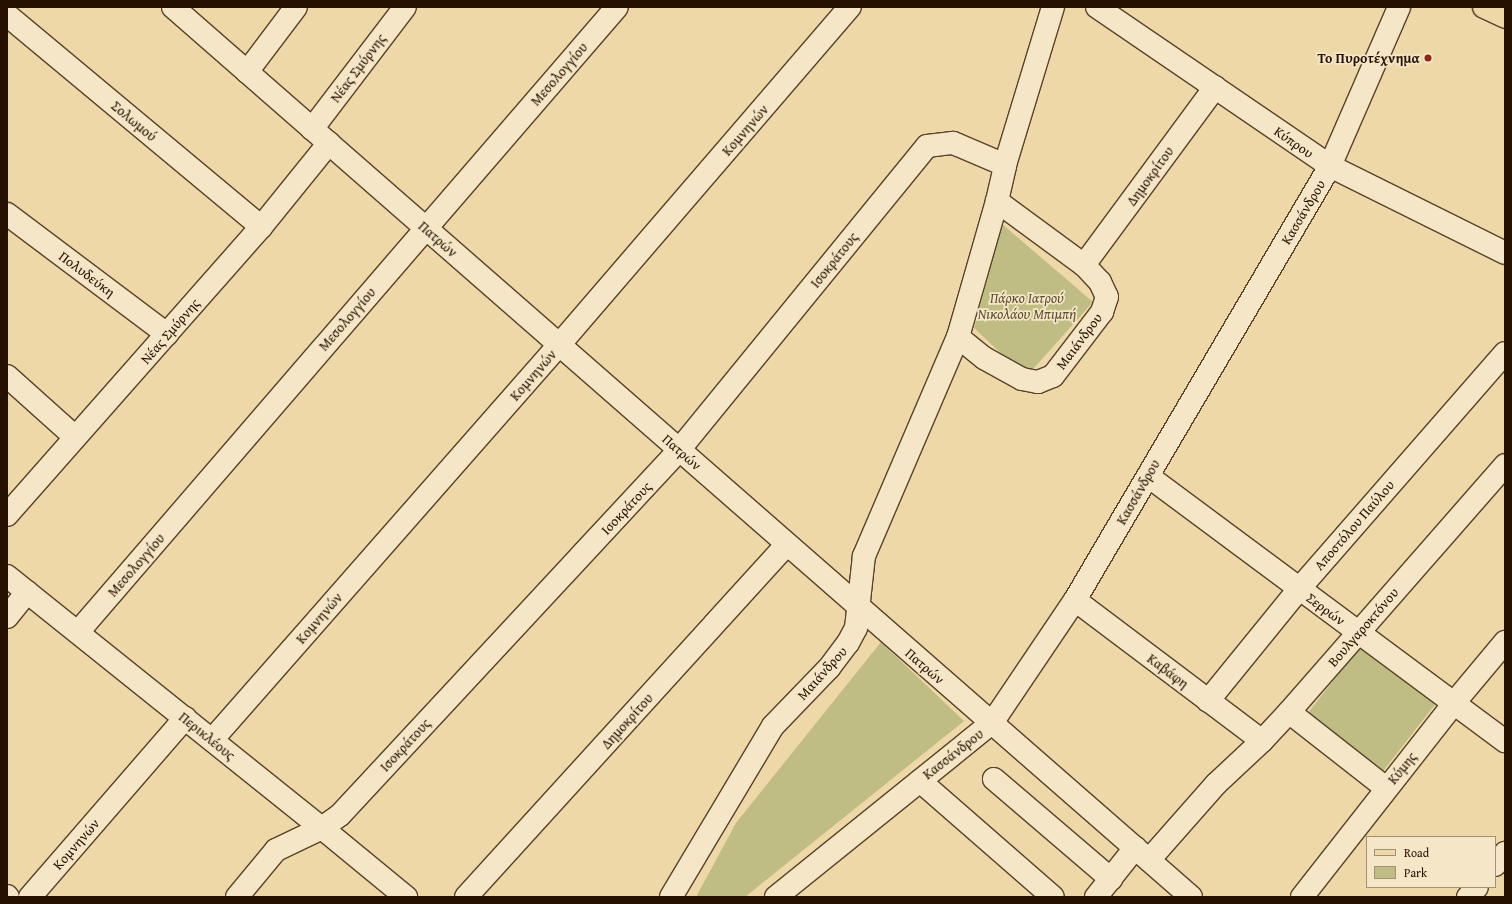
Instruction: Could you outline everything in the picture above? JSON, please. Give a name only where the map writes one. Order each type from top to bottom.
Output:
[{"type":"main road","points":[[1484,7],[1505,17]]},
{"type":"street","name":"Πατρών","points":[[173,7],[679,450],[859,605],[870,618],[1191,897]]},
{"type":"street","points":[[247,72],[296,7]]},
{"type":"street","name":"Νέας Σμύρνης","points":[[312,129],[405,7]]},
{"type":"street","name":"Μεσολογγίου","points":[[78,632],[617,7]]},
{"type":"street","name":"Κομνηνών","points":[[212,740],[559,345],[850,7]]},
{"type":"street","name":"Μαιάνδρου","points":[[671,897],[773,726],[829,668],[848,643],[856,628],[864,556],[958,337],[997,201],[1005,165],[1053,7]]},
{"type":"street","name":"Κύπρου","points":[[1097,7],[1330,166],[1505,253]]},
{"type":"street","name":"Κασσάνδρου","points":[[776,897],[992,723],[1075,600],[1330,166],[1399,7]]},
{"type":"street","name":"Σολωμού","points":[[7,15],[261,227]]},
{"type":"street","name":"Δημοκρίτου","points":[[1084,265],[1215,87]]},
{"type":"street","name":"Νέας Σμύρνης","points":[[7,515],[261,227],[328,143]]},
{"type":"street","name":"Ισοκράτους","points":[[237,897],[276,850],[322,828],[340,814],[679,450],[927,146],[958,144],[1005,165]]},
{"type":"street","name":"Μαιάνδρου","points":[[958,337],[984,358],[1022,379],[1038,382],[1053,376],[1102,312],[1107,297],[1100,282],[1084,265],[997,201]]},
{"type":"street","name":"Πολυδεύκη","points":[[7,214],[167,334]]},
{"type":"street","name":"Αποστόλου Παύλου","points":[[1208,701],[1298,589],[1505,353]]},
{"type":"street","points":[[7,376],[75,437]]},
{"type":"street","name":"Βουλγαροκτόνου","points":[[1096,897],[1111,879],[1142,854],[1262,741],[1505,465]]},
{"type":"street","name":"Σερρών","points":[[1148,476],[1298,589],[1359,632],[1505,741]]},
{"type":"street","name":"Δημοκρίτου","points":[[466,897],[787,544]]},
{"type":"street","name":"Περικλέους","points":[[7,576],[406,897]]},
{"type":"street","points":[[7,617],[27,592]]},
{"type":"street","name":"Καβάφη","points":[[1075,600],[1262,741]]},
{"type":"street","name":"Κύμης","points":[[1302,897],[1386,788],[1505,642]]},
{"type":"street","points":[[1289,712],[1386,788]]},
{"type":"street","name":"Κομνηνών","points":[[30,897],[185,718]]},
{"type":"street","points":[[994,779],[1111,879]]},
{"type":"street","points":[[920,781],[1053,897]]},
{"type":"street","points":[[1496,864],[1505,853]]},
{"type":"street","points":[[1468,897],[1476,888]]},
{"type":"green space","name":"Πάρκο Ιατρού Νικολάου Μπιμπή","points":[[1002,224],[1093,302],[1026,377],[974,328]]},
{"type":"green space","points":[[881,642],[964,721],[745,897],[696,897],[736,823]]},
{"type":"green space","points":[[1361,645],[1436,703],[1381,774],[1306,715]]},
{"type":"place","name":"Το Πυροτέχνημα","points":[[1428,58]]}]
